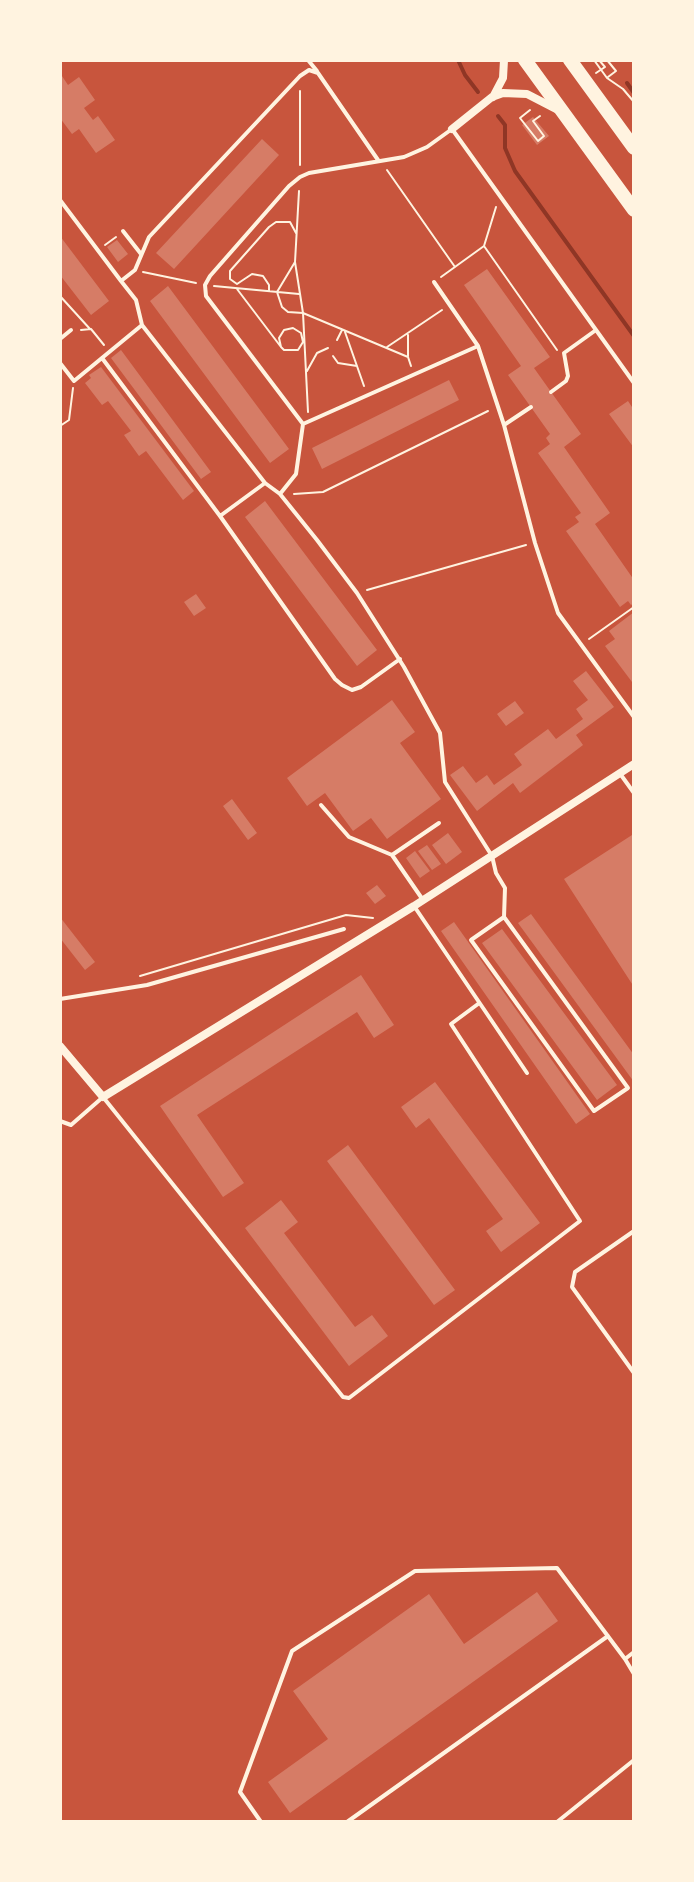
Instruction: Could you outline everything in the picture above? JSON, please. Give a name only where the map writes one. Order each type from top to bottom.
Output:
[{"type":"highway","points":[[525,60],[634,210]]},
{"type":"highway","points":[[570,60],[634,148]]},
{"type":"street","points":[[452,129],[492,97],[503,78],[504,60]]},
{"type":"street","points":[[492,97],[513,92],[527,94],[563,112]]},
{"type":"street","points":[[60,1046],[103,1097],[414,906],[634,764]]},
{"type":"lane","points":[[308,60],[378,160]]},
{"type":"lane","points":[[121,281],[135,270],[149,237],[300,76],[309,70],[318,73]]},
{"type":"lane","points":[[280,494],[296,474],[303,424],[206,296],[205,285],[289,186],[309,173],[404,157],[427,147],[452,129],[634,383]]},
{"type":"lane","points":[[60,200],[136,300],[142,325],[265,483],[280,494],[357,593],[400,659],[440,733],[445,782],[492,856],[496,873],[505,888],[504,917],[628,1088],[594,1111],[471,940],[504,917]]},
{"type":"lane","points":[[123,231],[141,254]]},
{"type":"lane","points":[[434,282],[478,346],[558,613],[634,717]]},
{"type":"lane","points":[[60,363],[74,381],[142,325]]},
{"type":"lane","points":[[60,339],[71,330]]},
{"type":"lane","points":[[551,392],[568,376],[564,353],[596,330]]},
{"type":"lane","points":[[303,424],[478,346]]},
{"type":"lane","points":[[102,358],[220,516],[335,679],[352,690],[400,659]]},
{"type":"lane","points":[[504,425],[531,407]]},
{"type":"lane","points":[[220,516],[265,483]]},
{"type":"lane","points":[[620,773],[634,793]]},
{"type":"lane","points":[[321,805],[349,837],[392,855],[423,900]]},
{"type":"lane","points":[[392,855],[439,823]]},
{"type":"lane","points":[[414,906],[527,1073]]},
{"type":"lane","points":[[60,999],[147,985],[344,929]]},
{"type":"lane","points":[[60,1121],[71,1125],[103,1097],[343,1397],[349,1398],[580,1221],[451,1024],[478,1004]]},
{"type":"lane","points":[[634,1231],[575,1272],[572,1287],[634,1373]]},
{"type":"lane","points":[[261,1822],[240,1792],[292,1651],[415,1571],[557,1568],[634,1674]]},
{"type":"lane","points":[[347,1822],[608,1636]]},
{"type":"lane","points":[[625,1659],[634,1652]]},
{"type":"lane","points":[[557,1822],[634,1760]]},
{"type":"path","points":[[594,60],[607,78],[623,89],[634,102]]},
{"type":"path","points":[[593,76],[605,67],[599,60]]},
{"type":"path","points":[[607,60],[616,71],[607,78]]},
{"type":"path","points":[[300,76],[300,177],[295,262],[303,313],[309,410],[303,424]]},
{"type":"path","points":[[534,107],[520,118],[538,141],[544,136],[533,121],[545,112]]},
{"type":"path","points":[[378,160],[455,267]]},
{"type":"path","points":[[434,282],[484,246],[500,195]]},
{"type":"path","points":[[297,234],[294,227],[284,220],[269,227],[230,271],[230,279],[281,347],[294,352],[301,346],[304,337]]},
{"type":"path","points":[[98,250],[123,231]]},
{"type":"path","points":[[484,246],[564,357]]},
{"type":"path","points":[[295,262],[277,292],[282,307],[288,312],[303,313],[408,357]]},
{"type":"path","points":[[135,270],[205,285],[300,294]]},
{"type":"path","points":[[237,286],[252,274],[258,274],[267,280],[269,291]]},
{"type":"path","points":[[60,296],[110,351]]},
{"type":"path","points":[[385,348],[449,305]]},
{"type":"path","points":[[281,347],[280,333],[288,328],[297,329],[304,337]]},
{"type":"path","points":[[71,330],[91,329]]},
{"type":"path","points":[[337,340],[343,330]]},
{"type":"path","points":[[343,330],[366,396]]},
{"type":"path","points":[[409,333],[408,357],[415,374]]},
{"type":"path","points":[[307,372],[317,353],[328,348]]},
{"type":"path","points":[[333,356],[338,363],[358,366]]},
{"type":"path","points":[[60,426],[69,420],[74,381]]},
{"type":"path","points":[[280,494],[323,492],[498,407]]},
{"type":"path","points":[[357,593],[535,543]]},
{"type":"path","points":[[581,645],[634,607]]},
{"type":"path","points":[[139,976],[346,915],[389,921]]},
{"type":"building","points":[[60,73],[68,85],[79,77],[95,100],[84,108],[93,120],[98,116],[115,140],[96,153],[79,129],[72,134],[60,118]]},
{"type":"building","points":[[533,117],[549,136],[537,145],[522,125]]},
{"type":"building","points":[[262,139],[279,155],[174,269],[156,253]]},
{"type":"building","points":[[60,236],[109,301],[91,315],[60,275]]},
{"type":"building","points":[[117,240],[128,254],[118,262],[107,247]]},
{"type":"building","points":[[487,269],[550,357],[534,368],[581,434],[564,447],[610,513],[595,524],[634,580],[634,603],[631,605],[628,601],[620,607],[566,531],[579,522],[575,517],[581,513],[538,453],[550,444],[546,438],[550,434],[508,375],[521,366],[464,285]]},
{"type":"building","points":[[168,286],[289,449],[270,463],[150,301]]},
{"type":"building","points":[[121,350],[211,472],[201,479],[111,358]]},
{"type":"building","points":[[101,367],[194,491],[183,500],[146,451],[139,456],[124,435],[131,431],[108,401],[102,405],[85,383],[91,378],[89,375]]},
{"type":"building","points":[[449,380],[459,400],[322,469],[312,448]]},
{"type":"building","points":[[628,401],[634,410],[634,448],[609,414]]},
{"type":"building","points":[[265,501],[377,650],[357,666],[245,517]]},
{"type":"building","points":[[196,594],[206,608],[194,616],[184,602]]},
{"type":"building","points":[[634,612],[632,682],[605,646],[615,639],[609,631]]},
{"type":"building","points":[[586,671],[614,707],[576,735],[583,745],[520,793],[513,783],[477,811],[450,775],[463,766],[476,783],[487,775],[494,785],[522,765],[514,754],[548,729],[556,739],[583,719],[576,709],[588,700],[573,681]]},
{"type":"building","points":[[392,700],[415,732],[400,743],[441,799],[387,839],[371,818],[353,831],[325,793],[307,806],[287,778]]},
{"type":"building","points":[[515,701],[524,713],[506,726],[497,714]]},
{"type":"building","points":[[232,799],[257,833],[248,840],[223,806]]},
{"type":"building","points":[[448,833],[462,852],[446,864],[432,845]]},
{"type":"building","points":[[632,835],[634,838],[634,987],[564,879]]},
{"type":"building","points":[[427,845],[441,864],[432,870],[418,851]]},
{"type":"building","points":[[415,851],[430,871],[420,878],[406,858]]},
{"type":"building","points":[[377,885],[386,896],[375,904],[366,893]]},
{"type":"building","points":[[531,914],[634,1055],[634,1082],[518,923]]},
{"type":"building","points":[[60,917],[95,962],[85,970],[60,938]]},
{"type":"building","points":[[454,922],[590,1114],[576,1124],[441,931]]},
{"type":"building","points":[[502,929],[617,1085],[597,1100],[482,943]]},
{"type":"building","points":[[361,975],[394,1025],[374,1038],[357,1012],[197,1115],[244,1183],[223,1197],[160,1106]]},
{"type":"building","points":[[435,1082],[540,1223],[501,1252],[486,1231],[503,1219],[429,1118],[416,1128],[401,1107]]},
{"type":"building","points":[[348,1145],[455,1290],[434,1305],[327,1161]]},
{"type":"building","points":[[281,1200],[298,1222],[284,1233],[355,1327],[372,1315],[388,1336],[349,1366],[245,1228]]},
{"type":"building","points":[[537,1592],[558,1621],[290,1813],[268,1782],[328,1739],[293,1691],[429,1594],[464,1644]]},
{"type":"waterway","points":[[458,60],[478,92]]},
{"type":"waterway","points":[[627,83],[634,93]]},
{"type":"waterway","points":[[498,116],[505,125],[505,148],[515,171],[634,336]]}]
